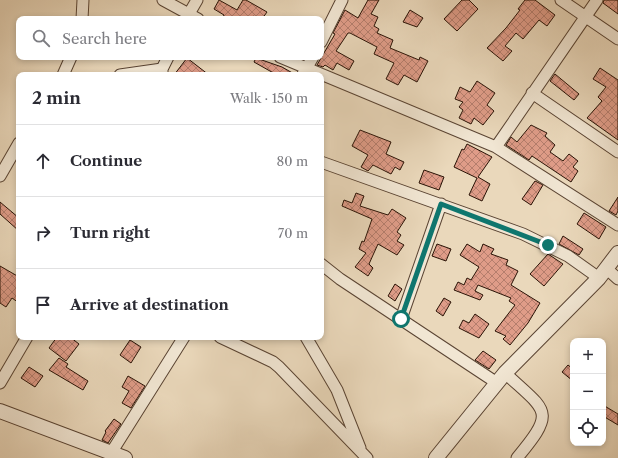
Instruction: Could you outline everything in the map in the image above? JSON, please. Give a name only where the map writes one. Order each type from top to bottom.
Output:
[{"type":"street","points":[[82,16],[83,0]]},
{"type":"street","points":[[163,0],[188,16]]},
{"type":"street","points":[[190,16],[197,0]]},
{"type":"street","points":[[324,36],[342,0]]},
{"type":"street","points":[[561,0],[618,39]]},
{"type":"street","points":[[496,147],[597,0]]},
{"type":"street","points":[[64,72],[69,60]]},
{"type":"street","points":[[162,72],[167,60]]},
{"type":"street","points":[[285,60],[305,72],[311,60]]},
{"type":"street","points":[[324,79],[496,147],[618,225]]},
{"type":"street","points":[[532,93],[618,152]]},
{"type":"street","points":[[0,176],[16,148]]},
{"type":"street","points":[[324,163],[441,204],[548,245],[618,279]]},
{"type":"street","points":[[401,319],[441,204]]},
{"type":"street","points":[[436,458],[501,378],[603,273],[618,253]]},
{"type":"street","points":[[324,267],[340,280],[401,319],[501,378],[539,404],[543,412],[543,420],[539,430],[516,458]]},
{"type":"street","points":[[0,383],[25,340]]},
{"type":"street","points":[[111,453],[182,340]]},
{"type":"street","points":[[226,340],[273,362],[279,367],[365,456]]},
{"type":"street","points":[[308,340],[337,390],[365,456]]},
{"type":"street","points":[[0,411],[125,458]]},
{"type":"building","points":[[219,0],[237,10],[243,0],[246,0],[267,12],[264,16],[224,16],[214,9]]},
{"type":"building","points":[[368,0],[379,0],[371,14],[378,17],[374,26],[379,29],[377,33],[393,40],[390,48],[419,60],[420,57],[428,61],[417,82],[404,75],[398,85],[386,79],[394,63],[374,54],[377,47],[350,33],[348,33],[336,51],[354,61],[349,70],[337,63],[333,70],[325,65],[323,67],[317,65],[320,60],[324,60],[324,53],[335,34],[333,33],[345,10],[358,18]]},
{"type":"building","points":[[462,0],[469,0],[478,9],[457,31],[444,19]]},
{"type":"building","points":[[525,0],[535,0],[555,15],[547,26],[539,20],[523,39],[516,33],[505,46],[512,51],[503,61],[487,48],[506,28],[520,10],[518,9]]},
{"type":"building","points":[[604,0],[618,0],[618,14],[603,3]]},
{"type":"building","points":[[410,10],[423,18],[417,27],[403,22]]},
{"type":"building","points":[[185,60],[190,60],[205,72],[176,72]]},
{"type":"building","points":[[255,60],[262,60],[282,67],[291,72],[272,72],[254,62]]},
{"type":"building","points":[[600,68],[618,80],[618,140],[587,118],[602,101],[598,97],[606,87],[593,79]]},
{"type":"building","points":[[555,74],[579,94],[574,100],[550,81]]},
{"type":"building","points":[[477,81],[495,93],[487,105],[494,111],[483,125],[474,118],[471,124],[459,118],[463,110],[459,107],[463,102],[455,99],[460,87],[470,92]]},
{"type":"building","points":[[531,125],[547,133],[545,136],[555,145],[550,152],[563,161],[569,154],[578,161],[573,167],[578,171],[571,182],[532,156],[529,160],[506,145],[511,137],[517,142]]},
{"type":"building","points":[[360,130],[391,142],[386,154],[404,162],[400,170],[395,167],[391,174],[373,165],[368,171],[361,167],[368,155],[352,146]]},
{"type":"building","points":[[467,144],[492,157],[478,177],[490,184],[482,201],[469,195],[477,178],[454,167],[462,149],[464,150]]},
{"type":"building","points":[[424,170],[444,177],[439,190],[419,183]]},
{"type":"building","points":[[535,181],[543,185],[531,205],[522,199]]},
{"type":"building","points":[[356,193],[364,196],[360,206],[388,215],[392,209],[406,218],[397,232],[401,235],[397,241],[404,245],[397,255],[378,244],[369,264],[373,268],[368,276],[355,267],[366,253],[359,249],[362,241],[364,242],[372,219],[342,206],[344,200],[352,203]]},
{"type":"building","points":[[618,197],[618,211],[616,215],[609,211]]},
{"type":"building","points":[[0,202],[16,215],[16,228],[0,214]]},
{"type":"building","points":[[584,213],[606,227],[599,239],[577,224]]},
{"type":"building","points":[[563,236],[583,249],[579,255],[559,244]]},
{"type":"building","points":[[437,244],[451,249],[446,261],[432,256]]},
{"type":"building","points":[[467,244],[480,252],[483,244],[494,249],[491,254],[508,260],[506,265],[518,271],[511,285],[540,303],[528,323],[510,345],[503,339],[506,336],[495,331],[515,305],[509,301],[511,298],[478,285],[475,291],[483,295],[480,300],[454,290],[458,282],[464,285],[467,278],[471,280],[479,267],[460,255]]},
{"type":"building","points":[[548,254],[563,264],[544,286],[530,274]]},
{"type":"building","points":[[0,266],[16,275],[16,301],[12,298],[6,307],[0,303]]},
{"type":"building","points":[[395,284],[402,289],[395,301],[388,296]]},
{"type":"building","points":[[444,298],[451,302],[443,316],[436,311]]},
{"type":"building","points":[[475,314],[489,324],[479,338],[459,328],[463,320],[469,323]]},
{"type":"building","points":[[55,340],[74,340],[79,344],[66,361],[49,348]]},
{"type":"building","points":[[130,340],[141,347],[131,363],[120,355]]},
{"type":"building","points":[[483,351],[496,360],[489,369],[475,360]]},
{"type":"building","points":[[59,358],[68,364],[66,367],[88,381],[83,390],[49,370]]},
{"type":"building","points":[[568,365],[570,367],[570,379],[562,372]]},
{"type":"building","points":[[29,367],[43,376],[35,387],[21,378]]},
{"type":"building","points":[[128,376],[145,386],[131,408],[122,403],[129,391],[122,387]]},
{"type":"building","points":[[606,407],[618,414],[618,425],[606,418]]},
{"type":"building","points":[[114,419],[121,424],[108,443],[102,440],[106,432],[105,431]]},
{"type":"route","points":[[401,319],[441,204],[523,234],[548,245]]}]
